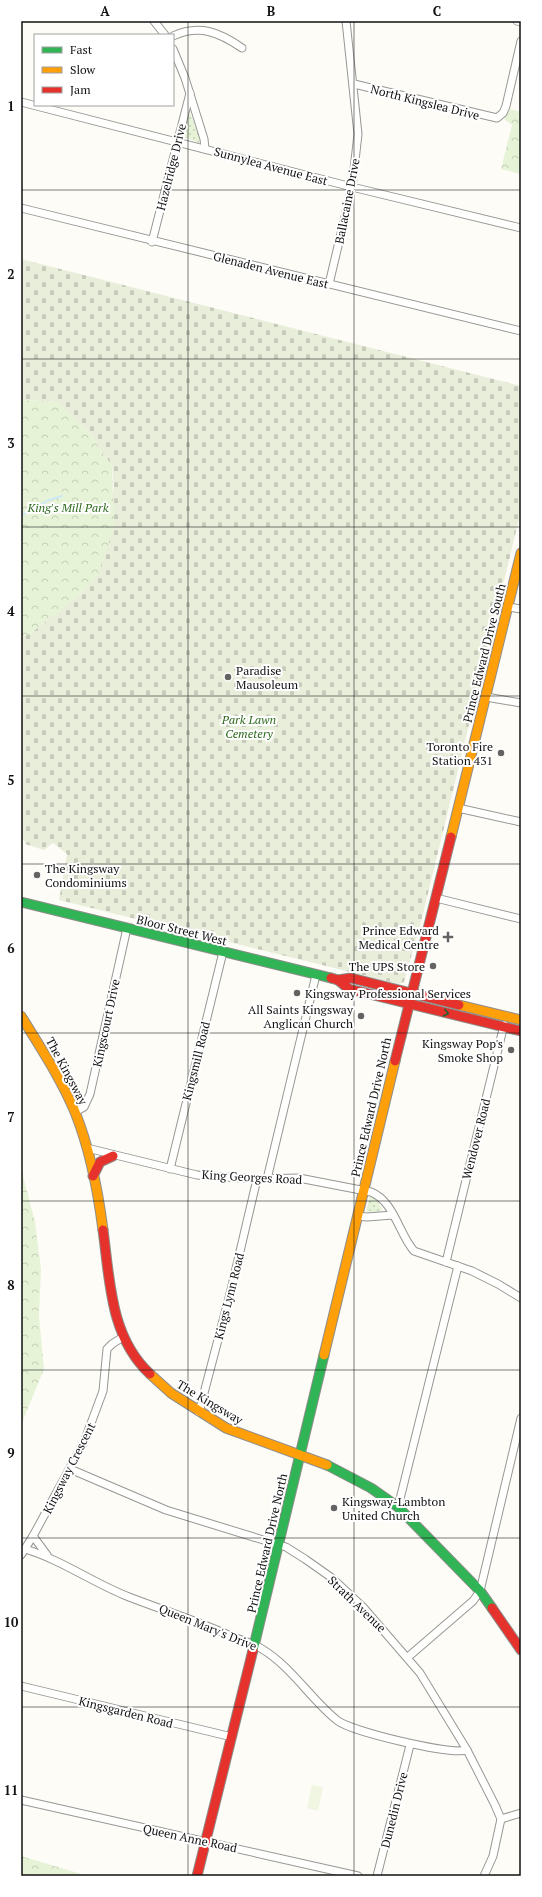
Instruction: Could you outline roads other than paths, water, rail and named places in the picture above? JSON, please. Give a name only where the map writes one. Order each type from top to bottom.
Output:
[{"type":"street","points":[[154,21],[164,34]]},
{"type":"street","name":"Ballacaine Drive","points":[[328,284],[352,187],[358,134],[354,84],[346,21]]},
{"type":"street","points":[[517,21],[521,22]]},
{"type":"street","points":[[174,36],[190,30],[203,30],[222,36],[242,48]]},
{"type":"street","points":[[518,72],[521,41]]},
{"type":"street","points":[[174,52],[190,93],[205,143],[205,149]]},
{"type":"street","name":"North Kingslea Drive","points":[[354,84],[497,118],[502,115],[505,110],[518,72]]},
{"type":"street","name":"Hazelridge Drive","points":[[152,242],[190,93]]},
{"type":"street","name":"Sunnylea Avenue East","points":[[21,102],[34,105]]},
{"type":"street","name":"Sunnylea Avenue East","points":[[37,106],[352,187],[521,228]]},
{"type":"street","name":"Glenaden Avenue East","points":[[21,208],[152,242],[521,330]]},
{"type":"street","name":"Prince Edward Drive South","points":[[411,992],[436,898],[521,553]]},
{"type":"street","points":[[508,606],[521,609]]},
{"type":"street","points":[[486,697],[521,703]]},
{"type":"street","points":[[458,808],[521,822]]},
{"type":"street","points":[[436,898],[521,919]]},
{"type":"street","name":"Bloor Street West","points":[[21,902],[316,975],[338,980],[351,978],[521,1020]]},
{"type":"street","name":"Kingscourt Drive","points":[[75,1112],[84,1107],[90,1094],[127,928]]},
{"type":"street","name":"Kingsmill Road","points":[[170,1169],[223,952]]},
{"type":"street","points":[[267,1179],[316,975]]},
{"type":"street","name":"Bloor Street West","points":[[338,980],[349,989],[521,1030]]},
{"type":"street","name":"Prince Edward Drive North","points":[[197,1876],[255,1645],[411,992]]},
{"type":"street","name":"The Kingsway","points":[[21,1016],[58,1078],[75,1112],[87,1148],[103,1223],[114,1312],[123,1337],[138,1359],[160,1384],[199,1412],[233,1432],[300,1454],[347,1474],[398,1507],[480,1591],[521,1650]]},
{"type":"street","name":"Wendover Road","points":[[446,1262],[506,1017]]},
{"type":"street","name":"King Georges Road","points":[[87,1148],[113,1156],[197,1175],[257,1179],[299,1178],[364,1190],[375,1194],[383,1200],[414,1251],[458,1266],[498,1284],[521,1298]]},
{"type":"street","points":[[93,1176],[100,1162],[113,1156]]},
{"type":"street","name":"Kings Lynn Road","points":[[199,1412],[230,1294],[257,1179]]},
{"type":"street","points":[[357,1216],[367,1217],[393,1215]]},
{"type":"street","points":[[398,1507],[458,1266]]},
{"type":"street","name":"Kingsway Crescent","points":[[23,1552],[70,1469],[86,1436],[103,1391],[107,1349],[123,1337]]},
{"type":"street","points":[[408,1657],[473,1601],[480,1591],[521,1418]]},
{"type":"street","name":"Strath Avenue","points":[[70,1469],[166,1510],[279,1545],[305,1559],[332,1578],[363,1606],[408,1657],[420,1673],[467,1750],[501,1819]]},
{"type":"street","name":"Queen Mary's Drive","points":[[33,1536],[47,1555]]},
{"type":"street","name":"Queen Mary's Drive","points":[[23,1552],[47,1555],[96,1583],[128,1597],[198,1622],[255,1645],[290,1672],[339,1722],[410,1745],[455,1752],[467,1750]]},
{"type":"street","name":"Kingsgarden Road","points":[[21,1686],[232,1737]]},
{"type":"street","name":"Dunedin Drive","points":[[377,1876],[410,1745]]},
{"type":"street","name":"Queen Anne Road","points":[[21,1800],[358,1876]]},
{"type":"street","points":[[484,1876],[493,1856],[501,1819],[521,1813]]},
{"type":"waterway","points":[[21,516],[49,500],[62,496]]},
{"type":"place","name":"Paradise Mausoleum","points":[[228,677]]},
{"type":"place","name":"Toronto Fire Station 431","points":[[501,753]]},
{"type":"place","name":"The Kingsway Condominiums","points":[[37,875]]},
{"type":"place","name":"Prince Edward Medical Centre","points":[[448,937]]},
{"type":"place","name":"The UPS Store","points":[[433,966]]},
{"type":"place","name":"Kingsway Professional Services","points":[[297,993]]},
{"type":"place","name":"All Saints Kingsway Anglican Church","points":[[361,1016]]},
{"type":"place","name":"Kingsway Pop's Smoke Shop","points":[[511,1050]]},
{"type":"place","name":"Kingsway-Lambton United Church","points":[[334,1508]]},
{"type":"park label","name":"King's Mill Park","points":[[68,507]]},
{"type":"park label","name":"Park Lawn Cemetery","points":[[249,726]]}]
